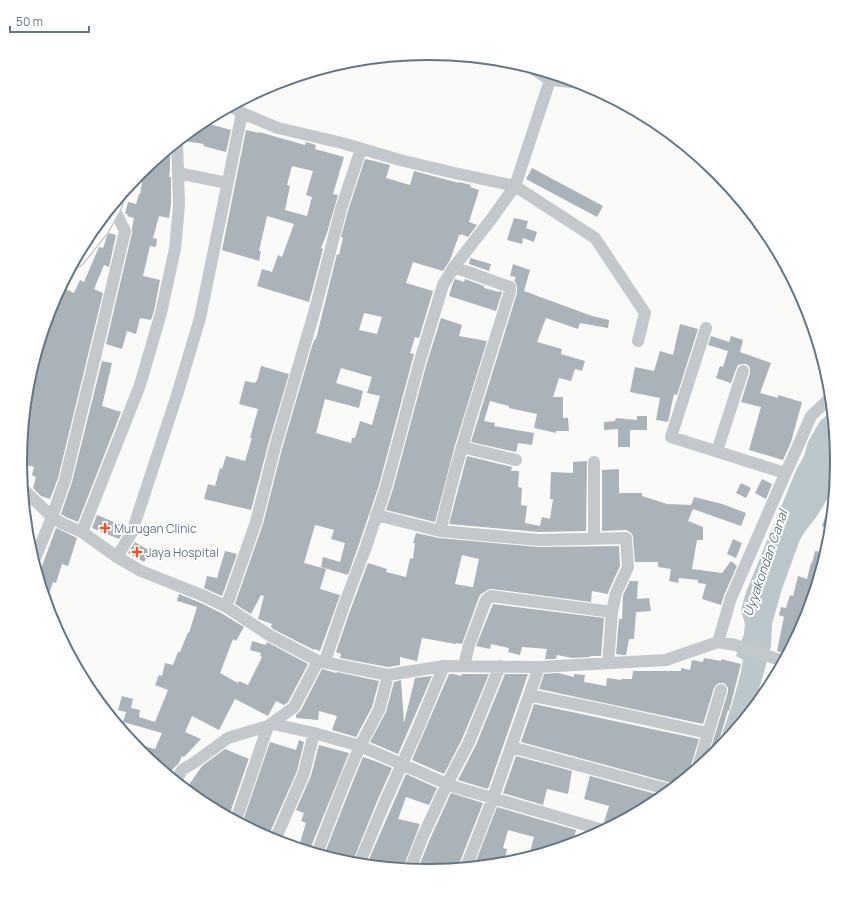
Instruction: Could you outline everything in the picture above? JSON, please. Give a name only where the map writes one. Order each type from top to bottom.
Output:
[{"type":"street","points":[[179,776],[182,770],[228,738],[271,725],[294,707],[322,661],[366,547],[386,487],[419,364],[443,285],[454,267],[515,186],[550,80]]},
{"type":"street","points":[[237,110],[278,128],[361,148],[436,169],[515,186],[595,238],[645,313],[638,341]]},
{"type":"street","points":[[116,557],[132,532],[200,318],[242,113]]},
{"type":"street","points":[[225,606],[229,599],[256,522],[275,447],[316,306],[341,210],[361,148]]},
{"type":"street","points":[[82,532],[140,385],[161,312],[175,249],[179,206],[177,149]]},
{"type":"street","points":[[178,173],[227,183]]},
{"type":"street","points":[[38,552],[52,517],[67,473],[103,327],[125,231],[116,210]]},
{"type":"street","points":[[440,532],[462,447],[510,291],[510,287],[454,267]]},
{"type":"street","points":[[706,328],[671,437],[786,473]]},
{"type":"street","points":[[716,452],[743,371]]},
{"type":"street","points":[[718,642],[731,598],[811,416],[826,402]]},
{"type":"street","points":[[462,447],[516,460]]},
{"type":"street","points":[[594,462],[594,539]]},
{"type":"street","points":[[28,494],[52,517],[63,524],[82,532],[116,557],[141,571],[225,606],[268,635],[322,661],[388,676],[444,666],[539,667],[666,660],[718,642],[778,659]]},
{"type":"street","points":[[376,515],[440,532],[540,540],[626,538],[628,567],[616,593],[612,612],[608,663]]},
{"type":"street","points":[[464,666],[469,645],[483,606],[486,600],[491,596],[612,612]]},
{"type":"street","points":[[362,858],[444,666]]},
{"type":"street","points":[[412,863],[447,784],[469,742],[500,666]]},
{"type":"street","points":[[468,861],[493,798],[539,667]]},
{"type":"street","points":[[319,848],[345,781],[378,710],[388,676]]},
{"type":"street","points":[[701,756],[721,690]]},
{"type":"street","points":[[528,695],[708,733]]},
{"type":"street","points":[[271,725],[314,733],[360,746],[447,784],[592,828]]},
{"type":"street","points":[[238,815],[271,725]]},
{"type":"street","points":[[278,834],[304,773],[314,733]]},
{"type":"street","points":[[511,747],[663,788]]},
{"type":"water","name":"Uyyakondan Canal","points":[[827,415],[830,462],[828,496],[799,542],[782,589],[772,624],[771,646],[758,690],[722,736],[741,672],[743,660],[736,656],[744,634],[745,624],[741,610],[746,592],[797,468],[804,456],[808,442],[820,421]]},
{"type":"building","points":[[211,124],[231,130],[226,152],[203,146],[204,144],[186,141]]},
{"type":"building","points":[[246,130],[259,132],[305,145],[306,142],[316,145],[315,149],[344,157],[333,194],[338,195],[321,248],[323,249],[309,302],[257,286],[262,269],[272,272],[278,255],[282,257],[294,224],[267,216],[259,251],[261,251],[259,261],[222,250]],"holes":[[[292,166],[313,171],[306,195],[312,197],[307,216],[285,210],[290,186],[287,185]]]},
{"type":"building","points":[[170,155],[169,177],[171,177],[171,204],[169,218],[159,216],[153,238],[157,239],[156,247],[150,246],[143,276],[160,280],[154,311],[151,320],[140,318],[136,334],[127,331],[122,349],[106,344],[132,233],[134,218],[127,216],[128,214],[125,214],[128,202],[136,204],[140,194],[142,181]]},
{"type":"building","points":[[365,159],[390,165],[386,178],[410,185],[414,171],[471,185],[470,187],[479,190],[469,222],[477,225],[468,237],[461,234],[459,235],[450,260],[443,271],[413,262],[406,283],[433,291],[419,338],[415,337],[410,353],[414,354],[379,485],[348,575],[321,567],[323,557],[340,562],[345,543],[331,539],[334,530],[315,525],[304,563],[326,569],[320,589],[340,595],[320,651],[314,650],[273,629],[271,627],[272,624],[258,619],[264,596],[261,595],[251,614],[235,604],[263,524],[282,449],[312,346],[316,339],[337,254],[339,255],[343,238],[341,237]],"holes":[[[364,313],[382,317],[377,334],[359,330]],[[341,368],[372,377],[367,393],[380,396],[372,425],[360,421],[355,438],[352,438],[351,443],[316,433],[325,399],[359,408],[363,391],[336,383]]]},
{"type":"building","points":[[532,168],[603,206],[597,217],[526,179]]},
{"type":"building","points":[[514,218],[528,221],[526,228],[537,232],[534,242],[523,238],[522,244],[507,240]]},
{"type":"building","points":[[109,233],[116,235],[109,267],[104,265],[94,289],[103,293],[58,478],[50,499],[41,496],[33,488],[36,477],[32,475],[34,467],[27,465],[30,410],[35,384],[48,333],[66,289],[74,293],[80,280],[84,282],[99,247],[103,248]]},
{"type":"building","points":[[470,258],[491,264],[489,271],[469,264]]},
{"type":"building","points":[[513,264],[530,270],[524,291],[592,316],[609,320],[608,328],[580,323],[578,329],[546,318],[537,342],[562,349],[561,354],[585,361],[582,371],[575,369],[571,381],[559,378],[553,397],[563,397],[563,418],[568,418],[569,431],[556,431],[556,433],[534,428],[537,414],[509,408],[509,406],[490,401],[484,421],[495,423],[494,426],[534,433],[532,445],[518,443],[516,452],[471,442],[517,293],[516,283],[514,281],[516,277],[510,276]]},
{"type":"building","points":[[455,279],[464,282],[465,279],[484,286],[484,288],[502,292],[496,311],[449,296]]},
{"type":"building","points":[[441,318],[462,325],[459,336],[487,341],[455,445],[435,522],[386,510],[426,366]]},
{"type":"building","points":[[680,324],[698,329],[677,395],[674,394],[668,422],[656,420],[660,398],[630,392],[635,367],[654,371],[660,351],[673,355]]},
{"type":"building","points":[[711,336],[729,342],[731,336],[743,340],[740,352],[771,363],[760,393],[778,398],[778,395],[802,402],[791,442],[783,460],[749,450],[761,407],[741,402],[750,373],[749,366],[746,364],[738,365],[731,383],[716,378],[720,366],[723,367],[728,351],[708,345]]},
{"type":"building","points":[[102,361],[112,363],[102,406],[121,412],[78,522],[61,514],[72,482]]},
{"type":"building","points":[[261,366],[289,374],[251,510],[204,499],[208,484],[215,486],[220,468],[222,469],[226,456],[245,461],[252,438],[250,438],[258,409],[239,404],[245,381],[255,383],[257,381]]},
{"type":"building","points":[[637,416],[647,416],[647,430],[630,430],[630,447],[618,447],[618,429],[604,430],[604,422],[615,421],[616,418],[637,420]]},
{"type":"building","points":[[467,456],[512,467],[511,471],[519,471],[518,487],[522,488],[521,505],[527,506],[525,523],[540,526],[542,517],[550,519],[553,499],[550,499],[551,472],[573,473],[573,462],[587,461],[586,531],[539,532],[449,524]]},
{"type":"building","points":[[619,469],[619,493],[642,493],[642,496],[667,504],[691,505],[694,497],[722,504],[746,513],[741,526],[693,509],[688,521],[703,527],[703,540],[697,540],[692,569],[722,573],[731,561],[737,566],[721,605],[702,599],[706,584],[698,583],[698,580],[679,578],[678,583],[669,581],[671,569],[658,567],[658,562],[635,562],[633,537],[630,532],[626,530],[602,531],[602,470]]},
{"type":"building","points":[[762,479],[772,484],[766,499],[755,493]]},
{"type":"building","points":[[741,483],[751,488],[746,498],[736,493]]},
{"type":"building","points":[[827,511],[825,527],[822,526]]},
{"type":"building","points":[[97,515],[126,527],[119,539],[92,528]]},
{"type":"building","points":[[56,528],[77,538],[68,566],[62,564],[56,583],[53,582],[49,594],[41,568]]},
{"type":"building","points":[[416,533],[439,538],[538,547],[619,546],[620,566],[608,594],[592,591],[591,602],[489,589],[479,597],[462,644],[422,638],[417,661],[400,657],[400,665],[388,667],[340,658],[341,654],[336,652],[368,563],[387,569],[386,572],[406,577],[410,558],[413,559],[415,543],[413,543]],"holes":[[[462,555],[479,559],[473,587],[455,584]]]},
{"type":"building","points":[[733,539],[742,543],[736,558],[727,554]]},
{"type":"building","points":[[135,542],[150,551],[144,562],[128,553]]},
{"type":"building","points":[[225,551],[237,554],[222,596],[204,588],[207,576],[217,578]]},
{"type":"building","points":[[815,551],[819,552],[809,591],[789,640],[782,653],[777,651],[784,617],[779,615],[781,607],[786,608],[790,595],[793,596],[798,576],[807,579]]},
{"type":"building","points":[[630,581],[638,581],[637,599],[649,598],[651,611],[636,612],[634,639],[629,639],[626,655],[616,654],[619,619],[622,619],[623,595]]},
{"type":"building","points":[[179,594],[221,613],[244,627],[236,641],[233,639],[220,673],[238,683],[239,681],[248,685],[262,657],[260,656],[261,653],[250,650],[252,641],[266,645],[267,642],[308,664],[288,702],[284,705],[276,701],[268,716],[235,699],[219,730],[192,716],[185,732],[201,739],[184,757],[182,756],[179,763],[172,770],[145,746],[155,749],[162,733],[123,722],[126,712],[118,710],[122,696],[133,699],[131,708],[140,710],[139,717],[155,722],[168,690],[155,685],[159,675],[162,676],[165,663],[173,665],[178,652],[180,652],[188,632],[189,633],[197,607],[177,601]]},
{"type":"building","points":[[493,604],[604,618],[601,656],[572,658],[557,655],[556,659],[545,659],[547,649],[522,647],[520,655],[508,652],[509,648],[491,644],[490,649],[476,646]]},
{"type":"building","points":[[704,658],[721,661],[721,659],[741,664],[729,711],[728,710],[720,737],[711,746],[728,692],[728,688],[724,683],[719,683],[714,688],[703,724],[539,689],[544,674],[558,673],[574,677],[574,674],[585,675],[584,682],[606,686],[607,678],[621,680],[632,679],[633,671],[681,671],[681,668],[690,670],[692,660],[703,662]]},
{"type":"building","points":[[322,669],[379,681],[372,707],[356,737],[332,730],[337,716],[319,711],[318,720],[296,718],[296,715],[301,710]]},
{"type":"building","points":[[449,674],[461,676],[462,674],[489,674],[462,739],[444,774],[412,760]]},
{"type":"building","points":[[505,674],[528,674],[488,789],[458,780],[476,745]]},
{"type":"building","points":[[432,676],[398,754],[370,742],[386,712],[394,682],[401,680],[404,723],[415,678]]},
{"type":"building","points":[[534,704],[699,739],[691,766],[671,783],[521,742]]},
{"type":"building","points":[[299,740],[304,742],[297,771],[271,831],[244,818],[270,742],[296,750]]},
{"type":"building","points":[[319,745],[349,753],[311,846],[300,842],[306,823],[301,821],[304,813],[296,810],[311,776]]},
{"type":"building","points":[[225,749],[249,759],[231,811],[189,785],[202,766]]},
{"type":"building","points":[[516,756],[572,771],[568,794],[547,789],[543,805],[503,793]]},
{"type":"building","points":[[363,757],[392,768],[355,857],[326,850]]},
{"type":"building","points":[[406,774],[437,788],[429,805],[406,797],[398,819],[420,824],[405,863],[369,859]]},
{"type":"building","points":[[590,776],[655,794],[605,823],[609,806],[584,799]]},
{"type":"building","points":[[451,793],[483,803],[460,862],[420,864]]},
{"type":"building","points":[[497,807],[576,830],[575,836],[530,850],[534,837],[508,830],[503,848],[507,849],[505,856],[476,861]]},
{"type":"place","name":"Murugan Clinic","points":[[105,528]]},
{"type":"place","name":"Jaya Hospital","points":[[137,552]]}]
